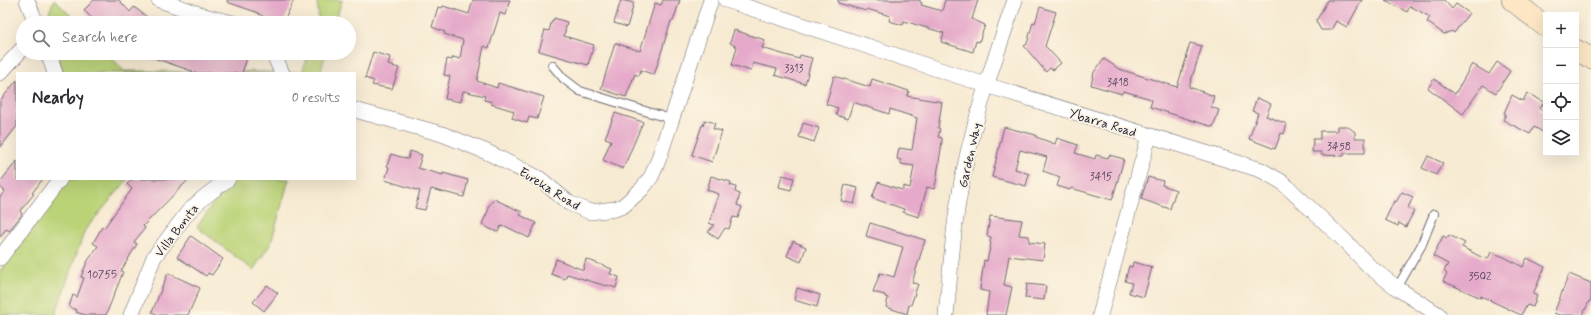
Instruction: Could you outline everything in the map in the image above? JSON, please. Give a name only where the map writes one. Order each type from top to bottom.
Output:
[{"type":"street","points":[[27,0],[33,16]]},
{"type":"street","points":[[159,0],[205,16]]},
{"type":"street","name":"Eureka Road","points":[[356,110],[442,134],[487,152],[540,179],[569,203],[590,212],[615,209],[623,206],[642,189],[658,161],[711,0]]},
{"type":"street","name":"Ybarra Road","points":[[726,0],[986,86],[1261,170],[1282,182],[1344,240],[1370,267],[1397,288],[1439,315]]},
{"type":"street","name":"Garden Way","points":[[946,315],[958,202],[969,149],[986,86],[1015,0]]},
{"type":"street","points":[[1512,0],[1543,25]]},
{"type":"street","points":[[1579,52],[1591,58]]},
{"type":"street","points":[[0,74],[16,56]]},
{"type":"street","points":[[50,60],[55,72]]},
{"type":"street","points":[[276,60],[282,72]]},
{"type":"street","points":[[1100,315],[1149,136]]},
{"type":"street","points":[[0,258],[59,180]]},
{"type":"street","name":"Villa Bonita","points":[[131,315],[154,257],[188,212],[203,198],[227,180]]},
{"type":"lane","points":[[552,65],[564,79],[580,91],[671,119]]},
{"type":"lane","points":[[1397,288],[1421,246],[1434,214]]},
{"type":"green space","points":[[55,0],[71,16],[48,16]]},
{"type":"green space","points":[[317,0],[342,0],[337,16],[318,16]]},
{"type":"green space","points":[[59,60],[114,60],[124,71],[302,72],[64,72]]},
{"type":"green space","points":[[306,60],[324,60],[320,72],[302,72]]},
{"type":"green space","points":[[67,180],[127,180],[85,230],[55,315],[0,315],[0,271]]},
{"type":"green space","points":[[229,180],[289,180],[271,243],[253,270],[197,227]]},
{"type":"building","points":[[94,0],[119,0],[130,12],[134,7],[146,16],[90,16],[84,10]]},
{"type":"building","points":[[227,0],[294,0],[286,16],[263,16],[256,12],[227,2]]},
{"type":"building","points":[[473,0],[510,0],[505,15],[500,13],[489,48],[484,46],[477,81],[497,88],[498,83],[544,97],[537,119],[529,117],[527,123],[512,118],[514,111],[491,104],[492,102],[484,100],[485,96],[463,91],[461,102],[445,99],[450,76],[444,75],[447,59],[452,60],[453,57],[460,59],[463,40],[444,34],[445,32],[432,27],[438,7],[442,8],[443,6],[469,14]]},
{"type":"building","points":[[621,0],[634,3],[627,27],[614,23]]},
{"type":"building","points":[[663,0],[680,0],[673,21],[671,21],[654,75],[641,70],[639,76],[635,74],[626,97],[601,89],[615,43],[640,51],[655,3],[661,5]]},
{"type":"building","points":[[838,0],[920,0],[922,3],[921,5],[942,11],[945,0],[978,0],[972,19],[985,25],[979,42],[976,41],[973,52],[941,42],[944,33],[904,21],[903,25],[889,21],[890,16],[867,9],[866,11],[838,3]]},
{"type":"building","points":[[1328,0],[1362,0],[1347,27],[1336,21],[1331,30],[1321,30],[1316,21]]},
{"type":"building","points":[[1385,0],[1444,0],[1452,9],[1456,4],[1469,13],[1454,33],[1452,31],[1444,34],[1427,22],[1430,17],[1410,6],[1407,12]]},
{"type":"building","points":[[1040,7],[1056,12],[1045,46],[1061,63],[1053,70],[1050,68],[1046,72],[1024,46],[1027,44],[1033,22],[1035,23]]},
{"type":"building","points":[[554,18],[567,22],[564,36],[594,45],[588,65],[539,51],[545,30],[549,31]]},
{"type":"building","points":[[734,30],[765,40],[762,48],[799,59],[800,55],[812,58],[805,84],[775,75],[777,69],[753,63],[751,71],[732,65],[737,47],[730,43]]},
{"type":"building","points":[[1190,43],[1202,46],[1189,87],[1214,96],[1211,107],[1219,110],[1213,127],[1150,107],[1152,100],[1148,98],[1123,91],[1122,94],[1091,85],[1094,72],[1104,59],[1119,69],[1177,87]]},
{"type":"building","points":[[373,52],[390,57],[388,65],[399,68],[392,89],[372,85],[374,81],[365,78]]},
{"type":"building","points":[[160,60],[246,60],[242,72],[192,71]]},
{"type":"building","points":[[1497,62],[1510,71],[1496,93],[1483,85],[1463,114],[1428,88],[1434,79],[1455,94],[1472,64],[1489,74]]},
{"type":"building","points":[[834,76],[870,87],[872,79],[909,91],[907,96],[942,102],[938,137],[942,138],[942,142],[936,182],[934,189],[927,187],[919,217],[903,212],[904,209],[872,198],[878,182],[902,190],[904,186],[910,188],[914,166],[901,164],[901,160],[897,159],[899,148],[912,150],[917,118],[890,109],[889,114],[853,102],[848,119],[836,115],[838,108],[826,104]]},
{"type":"building","points":[[16,81],[16,127],[0,148],[0,101]]},
{"type":"building","points":[[1527,93],[1543,101],[1540,109],[1543,110],[1543,132],[1534,127],[1530,134],[1503,120],[1506,114],[1504,113],[1512,95],[1523,101]]},
{"type":"building","points":[[1257,98],[1271,104],[1266,116],[1287,124],[1284,134],[1281,133],[1275,149],[1249,139],[1258,113],[1252,111]]},
{"type":"building","points":[[615,113],[643,122],[623,169],[603,160],[611,140],[605,138]]},
{"type":"building","points":[[705,120],[715,123],[713,129],[722,131],[712,162],[692,155]]},
{"type":"building","points":[[803,123],[819,128],[814,142],[799,137]]},
{"type":"building","points":[[1337,126],[1347,126],[1355,132],[1355,138],[1365,138],[1365,153],[1344,153],[1344,156],[1321,155],[1321,152],[1312,152],[1313,139],[1320,139],[1320,131],[1337,131]]},
{"type":"building","points":[[1004,127],[1036,135],[1036,137],[1055,144],[1057,138],[1078,145],[1075,153],[1095,159],[1096,155],[1108,158],[1109,155],[1124,159],[1112,200],[1071,188],[1070,190],[1057,186],[1060,177],[1043,171],[1047,157],[1020,150],[1015,169],[1029,174],[1026,186],[992,177]]},
{"type":"building","points":[[410,151],[422,155],[418,168],[468,180],[464,197],[431,189],[425,210],[415,208],[420,191],[385,180],[391,154],[408,159]]},
{"type":"building","points":[[1428,156],[1443,163],[1436,175],[1422,168]]},
{"type":"building","points":[[16,162],[16,180],[42,180],[32,193],[34,194],[20,211],[22,214],[9,231],[6,229],[0,237],[0,197],[5,191],[0,187],[0,182]]},
{"type":"building","points":[[782,175],[794,178],[791,190],[779,187]]},
{"type":"building","points":[[711,176],[731,182],[730,185],[736,187],[735,192],[740,194],[737,205],[742,207],[738,218],[733,217],[729,229],[725,228],[718,239],[708,232],[714,225],[709,223],[719,194],[707,190]]},
{"type":"building","points":[[1148,177],[1163,181],[1162,185],[1176,190],[1170,209],[1141,199]]},
{"type":"building","points":[[132,180],[188,180],[143,226],[145,228],[134,242],[137,244],[121,271],[123,272],[106,315],[85,315],[76,312],[77,310],[69,307],[73,295],[77,297],[84,278],[81,277],[87,262],[98,246],[93,243],[102,227],[104,228],[132,189],[127,184]]},
{"type":"building","points":[[845,185],[858,188],[854,204],[841,201]]},
{"type":"building","points":[[1402,192],[1413,197],[1408,208],[1414,211],[1406,227],[1399,223],[1398,226],[1385,220],[1394,201],[1396,202]]},
{"type":"building","points":[[494,199],[522,212],[520,215],[536,223],[529,238],[505,226],[501,226],[498,232],[482,224],[488,211],[488,207]]},
{"type":"building","points":[[990,216],[1022,220],[1019,235],[1029,236],[1029,242],[1045,244],[1043,260],[1009,256],[1004,285],[1012,287],[1006,315],[986,315],[989,292],[980,290],[984,260],[987,261],[991,243],[991,237],[987,236]]},
{"type":"building","points":[[870,223],[925,240],[912,283],[918,284],[911,305],[909,305],[907,314],[886,307],[888,298],[885,297],[885,295],[873,292],[880,273],[894,277],[903,247],[866,236]]},
{"type":"building","points":[[1449,235],[1465,243],[1462,247],[1483,258],[1488,259],[1491,252],[1523,267],[1527,258],[1545,267],[1533,294],[1537,296],[1533,307],[1527,305],[1521,315],[1481,296],[1481,298],[1443,281],[1447,274],[1444,271],[1448,264],[1433,256],[1443,236],[1447,238]]},
{"type":"building","points":[[191,236],[223,259],[212,275],[208,273],[206,276],[177,257]]},
{"type":"building","points":[[793,241],[806,247],[801,262],[787,256]]},
{"type":"building","points":[[556,259],[583,270],[586,259],[612,269],[610,274],[619,277],[616,288],[567,274],[565,279],[551,274]]},
{"type":"building","points":[[1133,262],[1152,267],[1144,297],[1129,293],[1132,283],[1125,281],[1129,266],[1132,267]]},
{"type":"building","points":[[168,273],[200,288],[188,315],[159,315],[152,312]]},
{"type":"building","points":[[1569,274],[1591,283],[1591,301],[1589,301],[1583,315],[1559,315],[1554,313]]},
{"type":"building","points":[[1027,284],[1046,286],[1044,300],[1025,298]]},
{"type":"building","points":[[267,285],[278,293],[264,311],[253,302]]},
{"type":"building","points":[[797,288],[820,295],[817,307],[794,300]]}]
